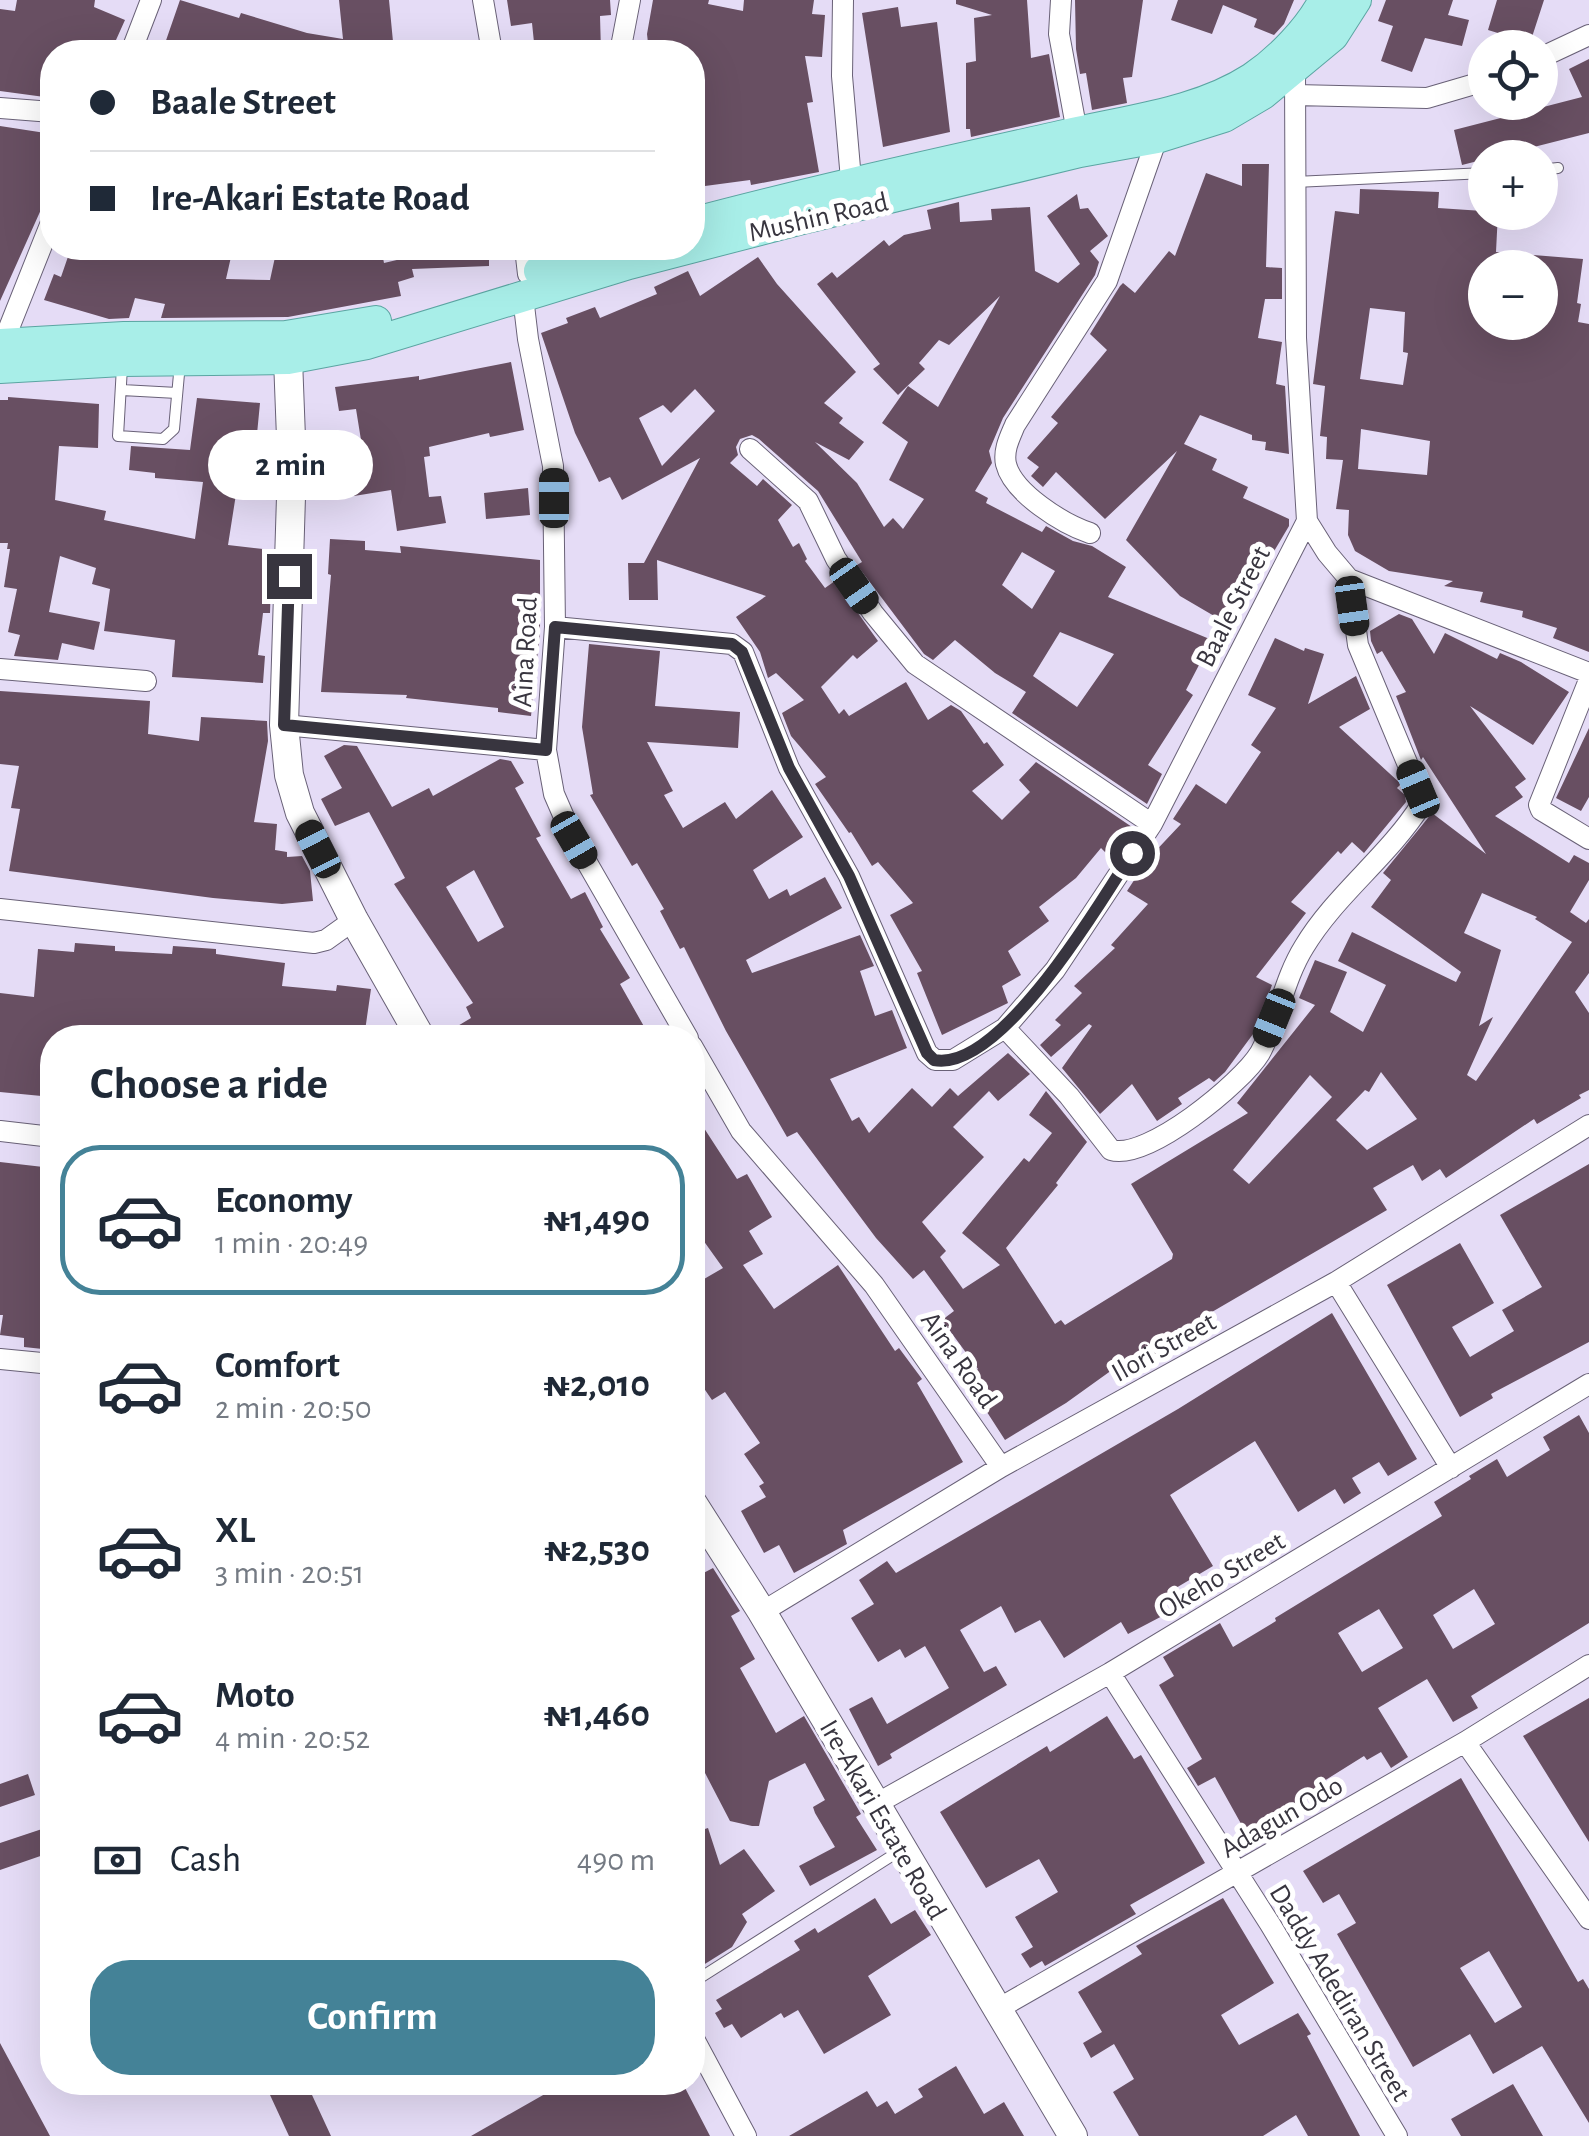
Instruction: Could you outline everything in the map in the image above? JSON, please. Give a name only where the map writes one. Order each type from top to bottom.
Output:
[{"type":"main road","name":"Mushin Road","points":[[705,244],[802,218],[853,195],[1214,97],[1252,77],[1314,18],[1324,0]]},
{"type":"main road","name":"Mushin Road","points":[[705,222],[1158,138],[1224,117],[1263,94],[1295,82],[1333,36],[1356,0]]},
{"type":"main road","name":"Mushin Road","points":[[1,352],[124,337],[286,336],[362,325],[568,260]]},
{"type":"main road","name":"Mushin Road","points":[[1,352],[122,375],[180,362],[288,359],[367,344],[525,273],[644,260]]},
{"type":"street","points":[[135,40],[150,0]]},
{"type":"street","points":[[482,0],[490,40]]},
{"type":"street","points":[[622,40],[630,0]]},
{"type":"street","points":[[843,0],[842,76],[853,195]]},
{"type":"street","points":[[1060,0],[1059,34],[1077,132]]},
{"type":"street","points":[[1558,50],[1589,35]]},
{"type":"street","points":[[1468,86],[1427,98],[1295,82],[1296,338],[1307,521],[1327,554],[1349,579],[1589,676],[1539,805],[1541,810],[1589,839]]},
{"type":"street","points":[[0,108],[40,111]]},
{"type":"street","points":[[1090,533],[1070,526],[1020,488],[1005,461],[1006,449],[1014,425],[1107,281],[1158,138]]},
{"type":"street","points":[[1,352],[40,251]]},
{"type":"street","name":"Aina Road","points":[[525,273],[528,339],[554,466],[555,627],[546,750],[554,794],[574,840],[681,1025]]},
{"type":"street","points":[[288,359],[292,464],[284,725],[289,775],[300,813],[414,1025]]},
{"type":"street","points":[[750,449],[808,501],[836,559],[915,664],[1152,824]]},
{"type":"street","name":"Baale Street","points":[[555,627],[732,644],[742,652],[789,768],[849,876],[927,1053],[934,1060],[952,1060],[1005,1028],[1056,970],[1152,824],[1307,521]]},
{"type":"street","points":[[1005,1028],[1070,1096],[1111,1150],[1118,1152],[1160,1138],[1195,1114],[1228,1088],[1259,1054],[1303,947],[1421,806],[1418,789],[1358,645],[1349,579]]},
{"type":"street","points":[[0,669],[146,681]]},
{"type":"street","points":[[284,725],[546,750]]},
{"type":"street","points":[[0,908],[314,943],[326,940],[354,920]]},
{"type":"street","name":"Aina Road","points":[[705,1069],[741,1131],[874,1285],[1002,1466]]},
{"type":"street","name":"Ilori Street","points":[[762,1612],[1002,1466],[1336,1282],[1589,1125]]},
{"type":"street","points":[[0,1132],[40,1136]]},
{"type":"street","points":[[1336,1282],[1451,1468]]},
{"type":"street","points":[[0,1360],[40,1363]]},
{"type":"street","name":"Okeho Street","points":[[876,1804],[1110,1673],[1589,1384]]},
{"type":"street","name":"Ire-Akari Estate Road","points":[[705,1522],[1072,2136]]},
{"type":"street","name":"Adagun Odo","points":[[996,2010],[1465,1742],[1589,1665]]},
{"type":"street","name":"Daddy Adediran Street","points":[[1110,1673],[1270,1924],[1397,2136]]},
{"type":"street","points":[[1465,1742],[1589,1920]]},
{"type":"street","points":[[705,2059],[746,2136]]},
{"type":"lane","points":[[1294,182],[1468,173]]},
{"type":"lane","points":[[177,393],[122,375],[118,436],[163,439],[172,434],[177,393],[180,362]]},
{"type":"lane","points":[[705,1975],[902,1850]]},
{"type":"building","points":[[17,0],[95,0],[94,7],[125,20],[116,40],[40,40],[40,96],[0,91],[0,9],[15,11]]},
{"type":"building","points":[[180,0],[239,18],[241,13],[307,33],[343,39],[339,0],[389,0],[393,40],[166,40]]},
{"type":"building","points":[[507,0],[610,0],[611,15],[600,16],[601,40],[534,40],[532,23],[511,26]]},
{"type":"building","points":[[653,0],[709,0],[708,4],[743,11],[744,0],[814,0],[812,14],[825,15],[822,57],[805,56],[813,102],[807,103],[819,172],[751,185],[750,180],[705,186],[705,40],[648,40]]},
{"type":"building","points":[[956,0],[1027,0],[1031,58],[1049,54],[1060,117],[971,137],[970,129],[966,129],[966,63],[976,61],[974,18],[992,15],[956,4]]},
{"type":"building","points":[[1075,0],[1143,0],[1132,77],[1123,78],[1127,103],[1092,110],[1086,73],[1080,74],[1076,49]]},
{"type":"building","points":[[1178,0],[1294,0],[1284,24],[1274,35],[1254,27],[1257,19],[1223,5],[1212,34],[1171,20]]},
{"type":"building","points":[[1386,0],[1453,0],[1448,15],[1469,20],[1462,46],[1425,38],[1412,72],[1381,61],[1393,26],[1378,21]]},
{"type":"building","points":[[1497,0],[1544,0],[1534,30],[1488,30]]},
{"type":"building","points":[[898,7],[901,27],[937,22],[950,132],[883,147],[862,13]]},
{"type":"building","points":[[1589,59],[1589,133],[1558,141],[1468,140],[1468,163],[1462,165],[1454,130],[1493,120],[1558,120],[1558,103],[1582,97],[1569,69]]},
{"type":"building","points":[[0,126],[40,132],[40,212],[0,301]]},
{"type":"building","points":[[1242,164],[1269,164],[1266,267],[1282,268],[1282,299],[1265,299],[1258,338],[1282,342],[1276,384],[1285,386],[1289,454],[1265,450],[1266,442],[1252,440],[1252,435],[1200,415],[1184,444],[1217,459],[1212,470],[1248,487],[1243,498],[1289,519],[1289,526],[1236,615],[1227,609],[1221,620],[1180,596],[1126,540],[1177,451],[1105,519],[1056,472],[1043,487],[1031,476],[1039,467],[1027,458],[1058,423],[1051,417],[1107,350],[1090,334],[1120,286],[1123,283],[1135,293],[1169,251],[1175,256],[1206,173],[1242,186]]},
{"type":"building","points":[[1360,189],[1439,192],[1438,208],[1468,210],[1468,230],[1497,230],[1496,250],[1468,250],[1468,340],[1558,340],[1558,257],[1583,259],[1577,303],[1581,304],[1578,322],[1589,324],[1589,652],[1553,638],[1557,628],[1522,617],[1523,611],[1480,602],[1483,592],[1444,586],[1453,581],[1389,571],[1355,551],[1348,535],[1349,510],[1336,509],[1343,460],[1326,459],[1327,437],[1320,436],[1325,386],[1313,384],[1335,211],[1359,214]],"holes":[[[1370,308],[1405,312],[1403,352],[1408,353],[1403,385],[1360,379]],[[1361,429],[1430,441],[1427,475],[1358,469]]]},
{"type":"building","points":[[1077,194],[1080,209],[1088,208],[1108,236],[1090,251],[1099,262],[1095,275],[1003,418],[989,451],[992,463],[975,491],[988,498],[986,503],[1042,532],[1046,526],[1092,546],[1126,567],[1108,597],[1212,640],[1186,690],[1193,695],[1148,765],[1162,774],[1147,804],[1012,713],[1026,692],[955,640],[933,660],[924,654],[857,565],[862,562],[818,491],[759,439],[752,435],[740,439],[738,455],[730,463],[757,486],[763,479],[792,505],[778,520],[793,547],[799,543],[805,561],[825,588],[835,581],[878,641],[857,659],[853,655],[821,687],[839,714],[844,709],[849,716],[906,682],[928,720],[951,705],[961,711],[1004,765],[972,791],[1002,820],[1030,792],[1019,780],[1036,762],[1132,827],[1108,855],[1101,848],[1076,878],[1039,907],[1049,921],[1008,951],[1021,975],[1002,986],[1008,1003],[942,1035],[917,973],[922,971],[890,915],[913,903],[878,862],[872,866],[815,784],[826,777],[791,736],[782,713],[804,700],[776,673],[768,678],[760,652],[736,617],[766,596],[657,560],[658,600],[629,600],[628,563],[644,563],[700,458],[622,500],[610,477],[599,482],[575,433],[541,333],[595,307],[600,318],[657,294],[654,287],[688,271],[700,296],[758,257],[777,284],[856,372],[824,403],[843,418],[839,423],[864,442],[849,460],[815,442],[857,483],[884,527],[893,518],[903,529],[924,499],[889,480],[908,442],[882,423],[908,386],[938,407],[1000,296],[949,345],[939,340],[919,363],[925,369],[898,395],[873,369],[880,364],[817,284],[832,272],[837,278],[884,240],[889,246],[904,235],[931,229],[927,210],[959,202],[960,222],[992,220],[991,209],[1030,207],[1035,271],[1058,283],[1080,264],[1047,216]],"holes":[[[695,389],[715,411],[662,466],[639,418],[663,405],[671,413]],[[1022,552],[1055,571],[1032,609],[1002,585]],[[1060,632],[1114,654],[1077,707],[1033,676]]]},
{"type":"building","points":[[67,260],[230,260],[226,279],[270,280],[274,260],[489,260],[489,266],[412,269],[414,277],[398,282],[401,296],[288,317],[161,318],[165,304],[135,298],[129,318],[109,319],[44,300],[54,274],[61,277]]},
{"type":"building","points":[[511,362],[524,430],[490,437],[489,433],[429,447],[430,456],[424,457],[429,497],[441,496],[446,523],[397,531],[391,490],[354,496],[350,468],[342,469],[338,444],[361,440],[356,409],[339,411],[335,387],[419,376],[419,380]]},
{"type":"building","points":[[8,397],[99,404],[98,448],[59,446],[55,500],[106,511],[104,520],[195,539],[203,482],[155,478],[155,473],[129,470],[131,446],[190,450],[197,398],[260,403],[257,434],[251,433],[246,476],[239,475],[228,545],[272,550],[270,613],[263,613],[258,655],[265,656],[263,683],[172,677],[175,640],[104,631],[110,589],[92,584],[96,568],[60,556],[49,612],[100,622],[94,650],[62,643],[58,660],[14,656],[20,635],[8,632],[17,589],[4,587],[10,549],[8,543],[0,543],[0,400]]},
{"type":"building","points":[[528,488],[530,515],[486,519],[484,493]]},
{"type":"building","points":[[330,539],[365,541],[365,550],[401,553],[400,546],[540,560],[540,632],[531,716],[498,712],[498,708],[406,698],[407,695],[321,692],[331,575]]},
{"type":"building","points":[[1399,614],[1412,619],[1434,654],[1445,633],[1497,659],[1500,653],[1521,662],[1569,692],[1533,745],[1470,706],[1526,779],[1515,787],[1523,797],[1495,816],[1569,863],[1574,855],[1589,863],[1589,880],[1570,912],[1586,923],[1589,919],[1589,973],[1575,992],[1589,1013],[1589,1090],[1537,1124],[1534,1119],[1446,1178],[1440,1169],[1422,1181],[1413,1165],[1373,1188],[1387,1210],[1193,1323],[1197,1330],[1116,1377],[1112,1370],[1005,1440],[965,1378],[978,1369],[942,1320],[954,1311],[924,1270],[913,1279],[876,1238],[797,1132],[787,1137],[726,1031],[684,947],[680,949],[660,911],[664,909],[637,863],[632,866],[590,795],[593,794],[582,727],[589,644],[660,651],[655,706],[740,712],[738,748],[647,742],[673,791],[664,795],[683,828],[725,802],[736,819],[772,790],[803,837],[753,870],[769,899],[787,889],[790,896],[825,877],[842,908],[746,960],[752,973],[860,935],[874,966],[860,971],[875,1016],[892,1010],[907,1048],[830,1079],[852,1121],[859,1117],[869,1133],[912,1088],[932,1107],[950,1088],[958,1096],[1008,1053],[1030,1074],[998,1101],[989,1091],[953,1127],[984,1157],[922,1222],[946,1251],[940,1257],[963,1289],[1000,1265],[962,1233],[1024,1158],[1029,1162],[1052,1133],[1029,1115],[1046,1091],[1087,1142],[1058,1185],[1006,1248],[1055,1324],[1061,1320],[1065,1325],[1172,1259],[1173,1254],[1131,1184],[1248,1113],[1237,1103],[1315,1005],[1299,998],[1315,960],[1347,972],[1330,1012],[1363,1032],[1386,985],[1338,961],[1352,932],[1456,982],[1461,972],[1371,907],[1391,880],[1383,873],[1432,813],[1486,854],[1423,757],[1421,760],[1396,696],[1406,692],[1382,651],[1377,654],[1370,631]],"holes":[[[1482,893],[1537,917],[1572,942],[1476,1081],[1467,1075],[1493,1017],[1479,1026],[1501,950],[1464,933]],[[1381,1072],[1417,1119],[1367,1150],[1336,1120],[1365,1090],[1369,1092]],[[1310,1075],[1332,1097],[1249,1184],[1233,1170]]]},
{"type":"building","points":[[1275,638],[1304,651],[1305,648],[1324,654],[1308,704],[1356,676],[1370,709],[1339,727],[1401,784],[1397,788],[1406,802],[1364,853],[1352,842],[1341,854],[1338,851],[1291,902],[1306,913],[1256,977],[1272,985],[1256,1030],[1225,1072],[1214,1082],[1209,1078],[1178,1098],[1182,1104],[1157,1121],[1132,1084],[1100,1114],[1062,1068],[1092,1026],[1089,1024],[1051,1057],[1040,1045],[1061,1025],[1055,1020],[1082,993],[1074,986],[1115,948],[1111,945],[1148,904],[1127,891],[1148,859],[1181,824],[1173,819],[1196,784],[1226,804],[1261,752],[1251,745],[1276,708],[1248,695]]},
{"type":"building","points":[[0,691],[150,701],[148,734],[199,741],[201,717],[267,721],[268,741],[254,822],[277,824],[275,850],[287,852],[287,857],[302,856],[310,871],[313,901],[282,904],[213,898],[9,871],[20,809],[11,808],[19,766],[0,764]]},
{"type":"building","points":[[1589,728],[1589,797],[1581,811],[1556,798]]},
{"type":"building","points":[[344,745],[357,746],[392,807],[429,788],[433,796],[500,759],[511,761],[524,783],[515,788],[541,836],[536,838],[571,899],[585,892],[603,927],[600,929],[630,978],[620,984],[643,1025],[459,1025],[471,1018],[466,1007],[473,1003],[394,884],[405,878],[369,812],[335,826],[321,799],[342,788],[324,756]],"holes":[[[474,870],[504,927],[478,942],[446,887]]]},
{"type":"building","points":[[75,943],[115,946],[115,951],[172,954],[173,946],[216,949],[216,954],[285,963],[282,986],[336,991],[337,985],[371,989],[366,1025],[40,1025],[40,1096],[0,1092],[0,993],[34,997],[38,949],[74,952]]},
{"type":"building","points":[[705,1130],[737,1179],[747,1174],[772,1217],[749,1231],[763,1254],[743,1265],[774,1309],[838,1265],[895,1351],[899,1348],[922,1379],[917,1383],[963,1462],[843,1530],[847,1544],[794,1573],[779,1545],[764,1553],[741,1511],[766,1497],[759,1486],[764,1483],[744,1454],[760,1443],[725,1392],[712,1400],[705,1390],[705,1278],[723,1268],[705,1243]]},
{"type":"building","points":[[0,1162],[40,1167],[40,1349],[24,1347],[24,1338],[0,1335]]},
{"type":"building","points":[[1589,1164],[1589,1342],[1491,1394],[1493,1398],[1460,1417],[1387,1285],[1460,1243],[1494,1303],[1452,1327],[1470,1357],[1514,1331],[1502,1310],[1542,1287],[1500,1215]]},
{"type":"building","points":[[1332,1313],[1417,1459],[1388,1476],[1379,1462],[1352,1478],[1361,1493],[1344,1504],[1335,1489],[1298,1512],[1255,1441],[1170,1495],[1213,1566],[1159,1598],[1168,1613],[1128,1634],[1121,1622],[1064,1658],[1040,1620],[1015,1633],[1001,1606],[960,1630],[984,1672],[996,1666],[1007,1685],[890,1754],[892,1758],[878,1766],[849,1709],[872,1697],[887,1724],[949,1688],[925,1646],[905,1658],[900,1649],[878,1662],[851,1618],[874,1604],[859,1580],[887,1561],[896,1573],[1178,1409]]},
{"type":"building","points":[[1579,1415],[1589,1433],[1589,1623],[1471,1696],[1478,1708],[1453,1722],[1427,1679],[1378,1708],[1408,1757],[1391,1768],[1381,1752],[1367,1760],[1364,1756],[1316,1786],[1320,1792],[1280,1816],[1287,1828],[1254,1847],[1215,1777],[1198,1786],[1187,1768],[1202,1759],[1159,1685],[1174,1676],[1163,1657],[1220,1623],[1233,1647],[1442,1516],[1434,1502],[1471,1479],[1469,1476],[1497,1459],[1507,1477],[1550,1450],[1543,1437]],"holes":[[[1474,1589],[1495,1624],[1453,1649],[1433,1615]],[[1379,1609],[1403,1648],[1362,1672],[1338,1633]]]},
{"type":"building","points":[[713,1568],[740,1611],[731,1616],[755,1659],[740,1668],[776,1733],[804,1716],[861,1814],[856,1817],[877,1850],[810,1886],[799,1866],[835,1847],[815,1813],[813,1807],[825,1800],[805,1763],[769,1781],[759,1826],[730,1821],[705,1773],[705,1572]]},
{"type":"building","points":[[1589,1698],[1589,1842],[1523,1736]]},
{"type":"building","points":[[1107,1716],[1134,1759],[1141,1755],[1205,1863],[1130,1905],[1136,1914],[1045,1966],[1042,1961],[1030,1968],[1021,1954],[1033,1947],[1015,1917],[1058,1892],[1039,1859],[986,1888],[940,1812],[1047,1746],[1050,1752]]},
{"type":"building","points":[[28,1774],[35,1795],[0,1807],[0,1784]]},
{"type":"building","points":[[1461,1778],[1578,1982],[1583,1979],[1589,1989],[1589,2123],[1542,2046],[1493,2074],[1470,2034],[1413,2067],[1337,1934],[1356,1923],[1339,1894],[1323,1903],[1303,1871]],"holes":[[[1489,1951],[1522,2007],[1495,2023],[1460,1968]]]},
{"type":"building","points":[[708,1828],[720,1865],[744,1849],[775,1891],[742,1914],[747,1922],[732,1947],[705,1964]]},
{"type":"building","points":[[40,1830],[40,1856],[0,1870],[0,1843]]},
{"type":"building","points":[[875,1898],[891,1924],[915,1910],[931,1935],[868,1976],[891,2015],[824,2054],[798,2010],[784,2018],[781,2013],[741,2038],[732,2024],[724,2028],[715,2013],[722,2009],[716,2000],[800,1950],[794,1941],[815,1928],[818,1933]]},
{"type":"building","points":[[1223,1898],[1274,1983],[1221,2015],[1239,2045],[1298,2013],[1360,2136],[1308,2136],[1296,2115],[1263,2136],[1139,2136],[1113,2092],[1134,2079],[1114,2044],[1091,2058],[1083,2043],[1102,2032],[1078,1992],[1142,1954],[1136,1946]]},
{"type":"building","points":[[0,2043],[50,2136],[0,2136]]},
{"type":"building","points":[[956,2066],[984,2114],[1004,2102],[1024,2136],[789,2136],[867,2091],[877,2107],[887,2101],[895,2114],[923,2097],[918,2089]]},
{"type":"building","points":[[1513,2084],[1543,2136],[1461,2136],[1451,2119]]},
{"type":"building","points":[[270,2095],[312,2095],[331,2136],[289,2136]]},
{"type":"building","points":[[543,2095],[689,2095],[710,2136],[471,2136]]},
{"type":"route","points":[[289,576],[284,725],[546,750],[555,627],[732,644],[748,662],[789,768],[849,876],[927,1053],[934,1060],[952,1060],[1005,1028],[1056,970],[1132,853]]}]
